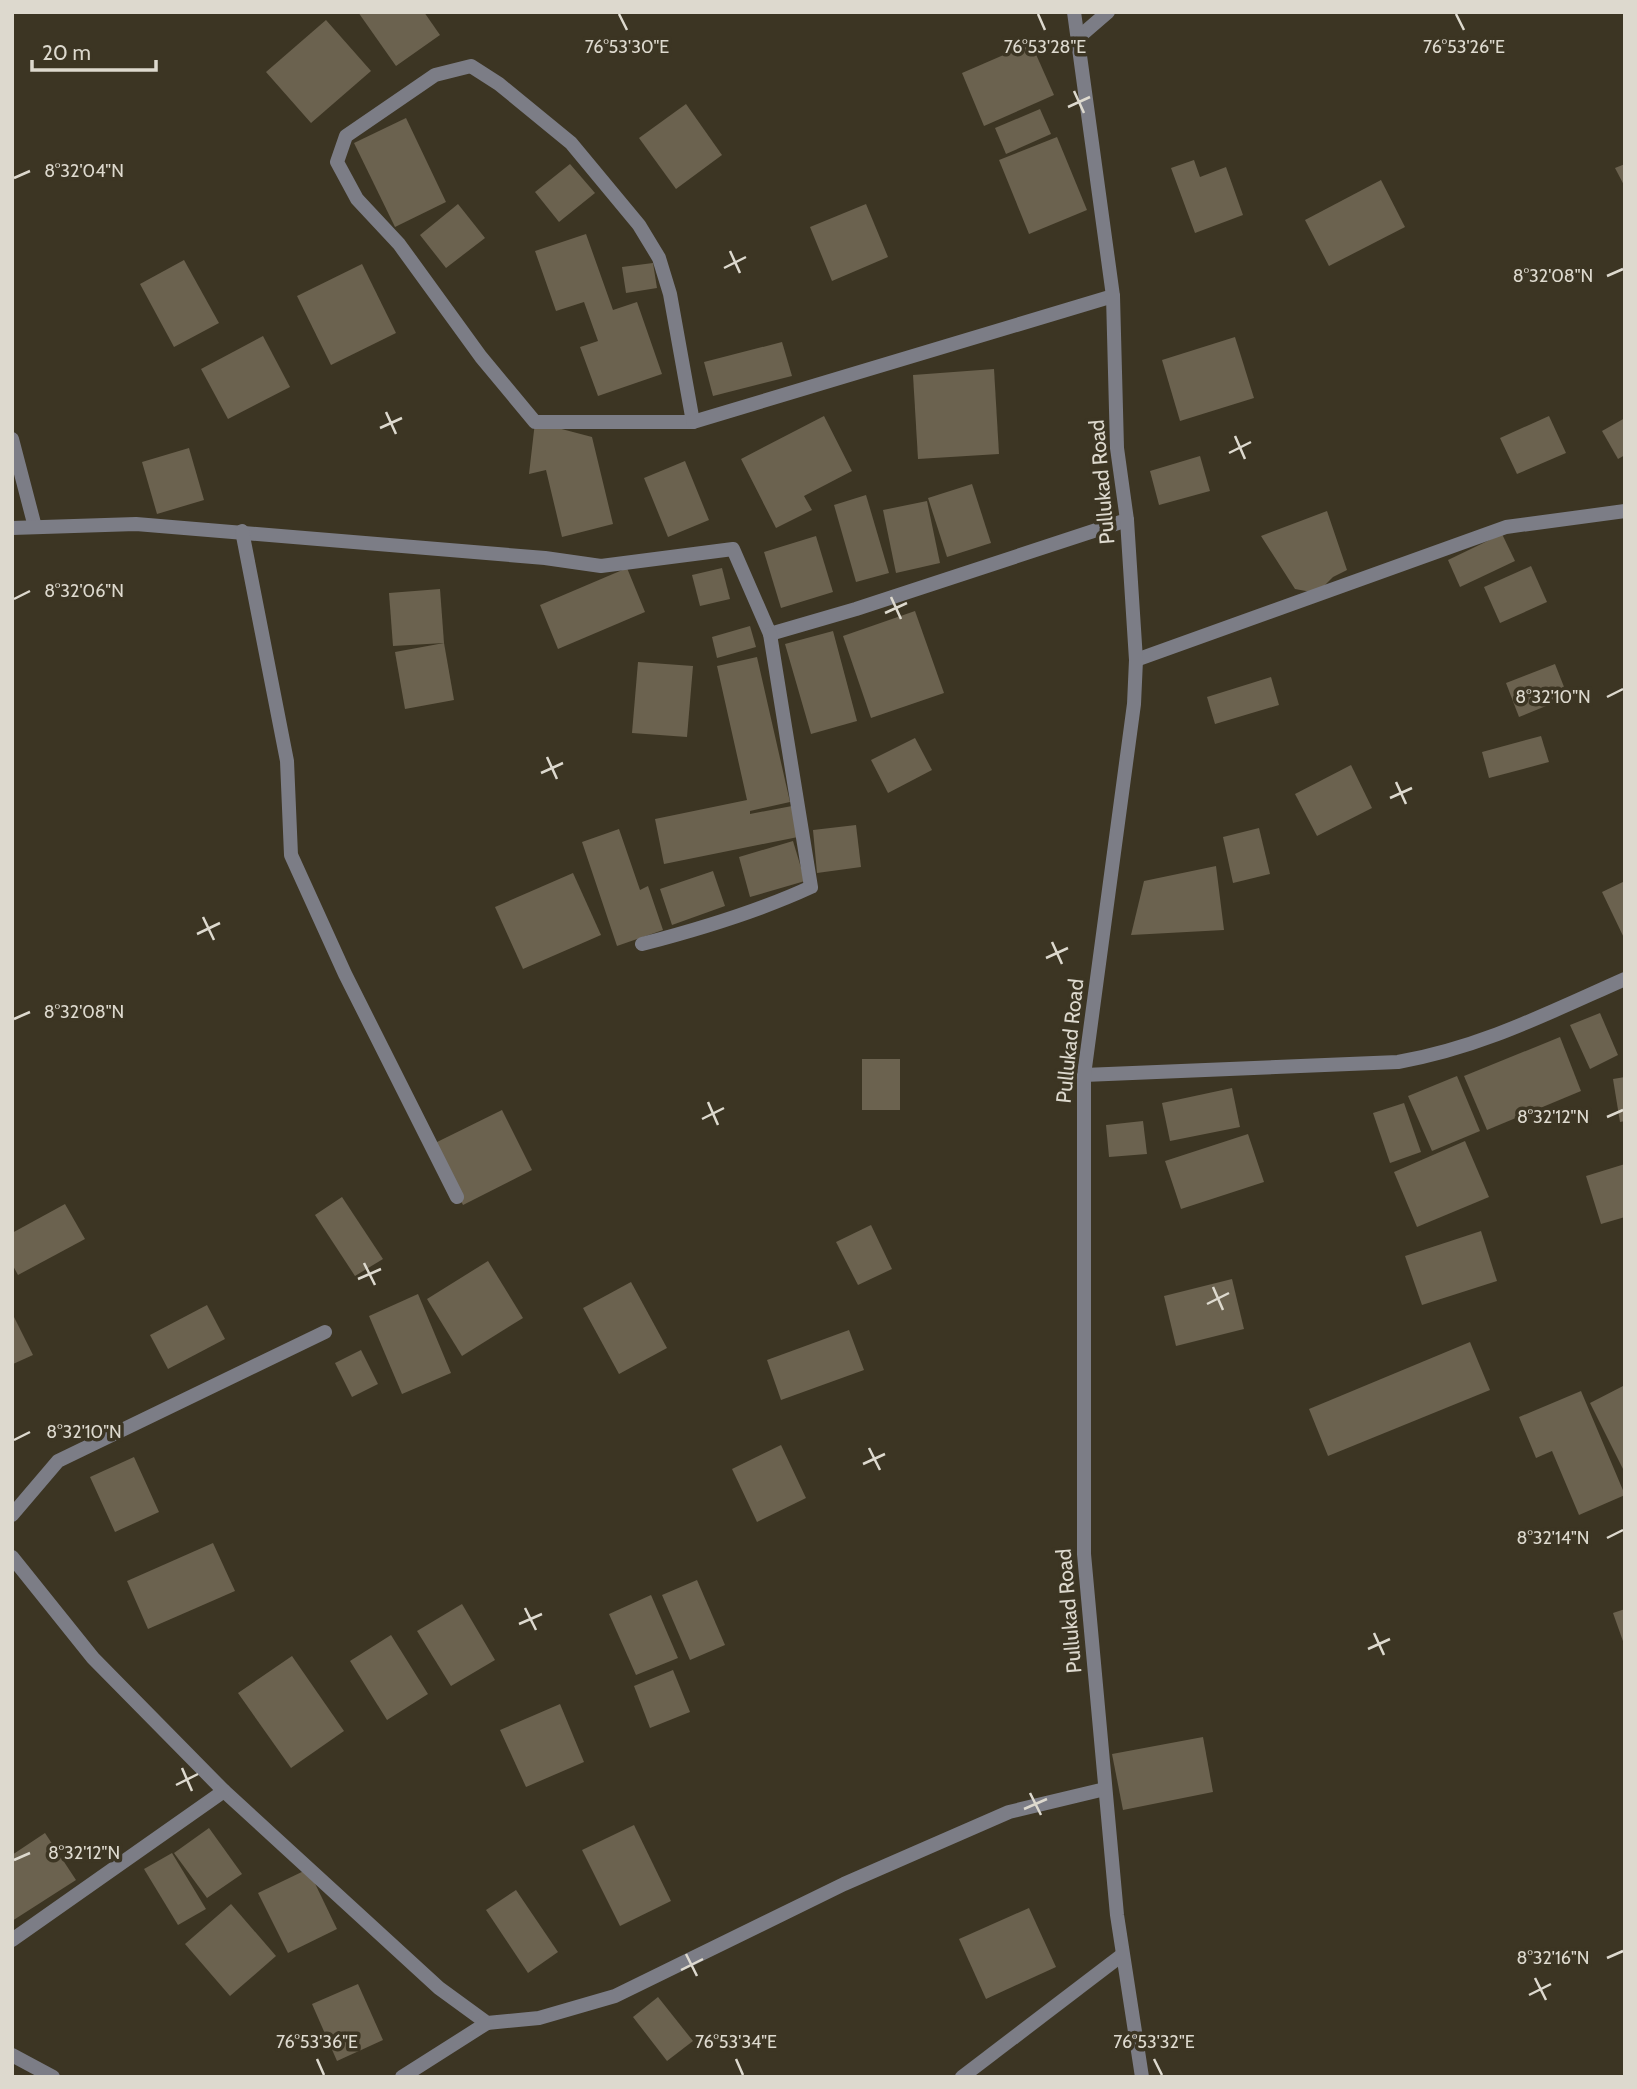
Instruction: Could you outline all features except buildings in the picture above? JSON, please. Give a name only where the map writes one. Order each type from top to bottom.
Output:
[{"type":"street","name":"Pullukad Road","points":[[1074,12],[1113,296],[1117,448],[1127,520],[1136,660],[1135,704],[1084,1074],[1084,1554],[1122,1955],[1142,2077]]},
{"type":"street","points":[[1079,37],[1108,12]]},
{"type":"street","points":[[693,422],[670,294],[659,258],[639,225],[571,143],[499,84],[471,66],[435,75],[346,136],[337,162],[357,199],[399,244],[481,357],[535,422],[693,422],[1113,296]]},
{"type":"street","points":[[12,439],[35,527]]},
{"type":"street","points":[[1136,660],[1506,527],[1625,511]]},
{"type":"street","points":[[770,634],[856,610],[1127,520]]},
{"type":"street","points":[[12,528],[136,524],[242,531],[601,566],[733,550],[770,634],[811,887],[716,924],[642,944]]},
{"type":"street","points":[[242,531],[287,761],[291,855],[345,974],[457,1197]]},
{"type":"street","points":[[1084,1074],[1398,1062],[1436,1055],[1497,1037],[1625,979]]},
{"type":"street","points":[[12,1515],[58,1461],[325,1332]]},
{"type":"street","points":[[12,1557],[93,1658],[224,1791],[439,1988],[487,2023]]},
{"type":"street","points":[[402,2077],[487,2023],[539,2018],[615,1996],[844,1884],[1009,1812],[1105,1789]]},
{"type":"street","points":[[12,1940],[224,1791]]},
{"type":"street","points":[[962,2077],[1122,1955]]},
{"type":"street","points":[[12,2055],[53,2077]]}]
